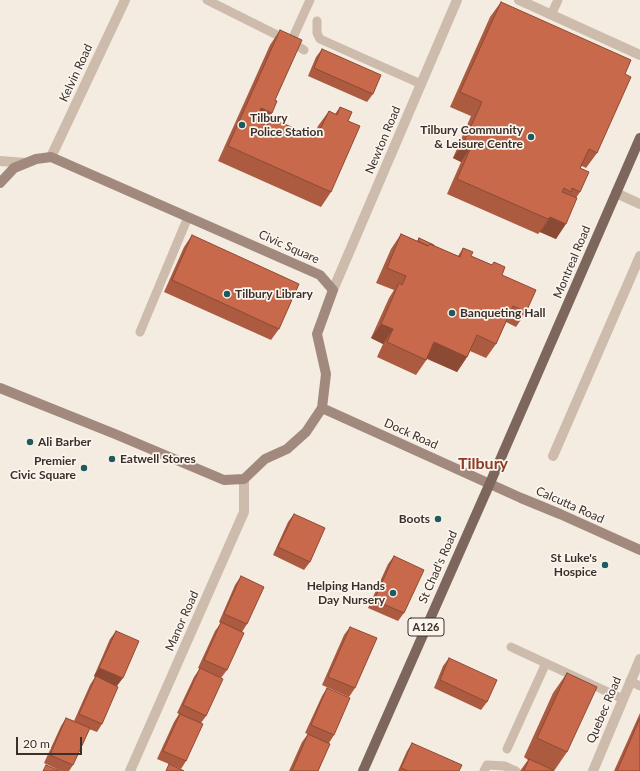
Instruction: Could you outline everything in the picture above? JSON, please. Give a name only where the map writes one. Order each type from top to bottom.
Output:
[{"type":"main road","name":"Montreal Road","points":[[490,483],[640,138]]},
{"type":"main road","name":"St Chad's Road","points":[[363,771],[490,483]]},
{"type":"street","name":"Kelvin Road","points":[[51,157],[125,0]]},
{"type":"street","name":"Newton Road","points":[[334,290],[457,0]]},
{"type":"street","points":[[519,0],[640,55]]},
{"type":"street","points":[[0,183],[14,168],[36,159],[51,157]]},
{"type":"street","name":"Civic Square","points":[[51,157],[320,275],[334,290]]},
{"type":"street","points":[[0,161],[26,163]]},
{"type":"street","points":[[616,193],[640,204]]},
{"type":"street","points":[[553,456],[640,256]]},
{"type":"street","points":[[0,388],[224,480],[244,479],[265,459],[287,449],[306,432],[322,408],[326,374],[317,334],[334,290]]},
{"type":"street","name":"Dock Road","points":[[322,408],[490,483]]},
{"type":"street","name":"Manor Road","points":[[130,771],[244,512],[244,479]]},
{"type":"street","name":"Calcutta Road","points":[[490,483],[640,550]]},
{"type":"street","name":"Quebec Road","points":[[592,771],[640,659]]},
{"type":"lane","points":[[207,0],[304,50]]},
{"type":"lane","points":[[291,42],[310,0]]},
{"type":"lane","points":[[551,15],[558,0]]},
{"type":"lane","points":[[317,21],[317,32],[320,39],[421,84]]},
{"type":"lane","points":[[140,332],[188,217]]},
{"type":"lane","points":[[511,647],[623,699]]},
{"type":"lane","points":[[507,749],[546,663]]},
{"type":"lane","points":[[630,681],[640,686]]},
{"type":"lane","points":[[484,771],[487,765],[505,766],[516,771]]},
{"type":"building","name":"Tilbury Community & Leisure Centre","points":[[501,2],[631,60],[625,74],[631,77],[597,153],[589,149],[580,168],[589,172],[580,192],[572,188],[571,192],[564,188],[562,192],[577,198],[566,224],[550,217],[548,219],[457,179],[471,147],[463,144],[482,102],[460,92]]},
{"type":"building","name":"Tilbury Police Station","points":[[280,30],[302,40],[275,100],[277,101],[272,113],[261,108],[256,121],[267,126],[271,118],[316,138],[329,111],[337,115],[340,107],[352,112],[348,121],[360,126],[331,192],[228,146]]},
{"type":"building","points":[[322,49],[381,75],[373,94],[314,68]]},
{"type":"building","name":"Banqueting Hall","points":[[401,234],[428,246],[430,244],[460,257],[463,248],[473,252],[471,256],[492,265],[494,262],[505,267],[502,275],[536,290],[526,312],[513,306],[496,344],[477,335],[467,357],[434,342],[426,360],[387,342],[393,329],[381,324],[399,283],[402,285],[406,276],[387,268]]},
{"type":"building","name":"Tilbury Library","points":[[192,235],[299,284],[279,329],[172,280]]},
{"type":"building","points":[[419,238],[434,246],[430,244],[428,246],[418,241]]},
{"type":"building","points":[[294,514],[325,528],[310,562],[278,547]]},
{"type":"building","name":"Helping Hands Day Nursery","points":[[394,556],[424,570],[404,613],[374,600]]},
{"type":"building","points":[[241,576],[264,587],[247,624],[224,614]]},
{"type":"building","points":[[221,622],[244,633],[227,670],[204,660]]},
{"type":"building","points":[[350,627],[377,638],[355,688],[328,677]]},
{"type":"building","points":[[116,631],[139,641],[123,678],[99,668]]},
{"type":"building","points":[[449,658],[497,680],[487,702],[440,680]]},
{"type":"building","points":[[200,668],[223,679],[206,716],[183,705]]},
{"type":"building","points":[[567,673],[597,687],[567,752],[537,738]]},
{"type":"building","points":[[96,676],[118,687],[102,724],[79,714]]},
{"type":"building","points":[[327,688],[350,698],[334,735],[311,725]]},
{"type":"building","points":[[180,714],[203,724],[186,761],[163,751]]},
{"type":"building","points":[[66,718],[90,728],[73,765],[50,755]]},
{"type":"building","points":[[640,718],[640,771],[617,771]]},
{"type":"building","points":[[308,734],[330,744],[318,771],[292,771]]},
{"type":"building","points":[[412,743],[462,765],[459,771],[408,771],[401,768]]},
{"type":"building","points":[[529,759],[553,770],[553,771],[524,771]]},
{"type":"building","points":[[169,764],[184,771],[166,771]]},
{"type":"building","points":[[46,765],[60,771],[43,771]]},
{"type":"place","name":"Tilbury Police Station","points":[[242,125]]},
{"type":"place","name":"Tilbury Community & Leisure Centre","points":[[531,137]]},
{"type":"place","name":"Tilbury Library","points":[[227,294]]},
{"type":"place","name":"Banqueting Hall","points":[[452,313]]},
{"type":"place","name":"Ali Barber","points":[[30,442]]},
{"type":"place","name":"Eatwell Stores","points":[[112,459]]},
{"type":"place","name":"Premier Civic Square","points":[[84,468]]},
{"type":"place","name":"Boots","points":[[438,519]]},
{"type":"place","name":"St Luke's Hospice","points":[[605,565]]},
{"type":"place","name":"Helping Hands Day Nursery","points":[[393,593]]},
{"type":"district","name":"Tilbury","points":[[483,464]]}]
